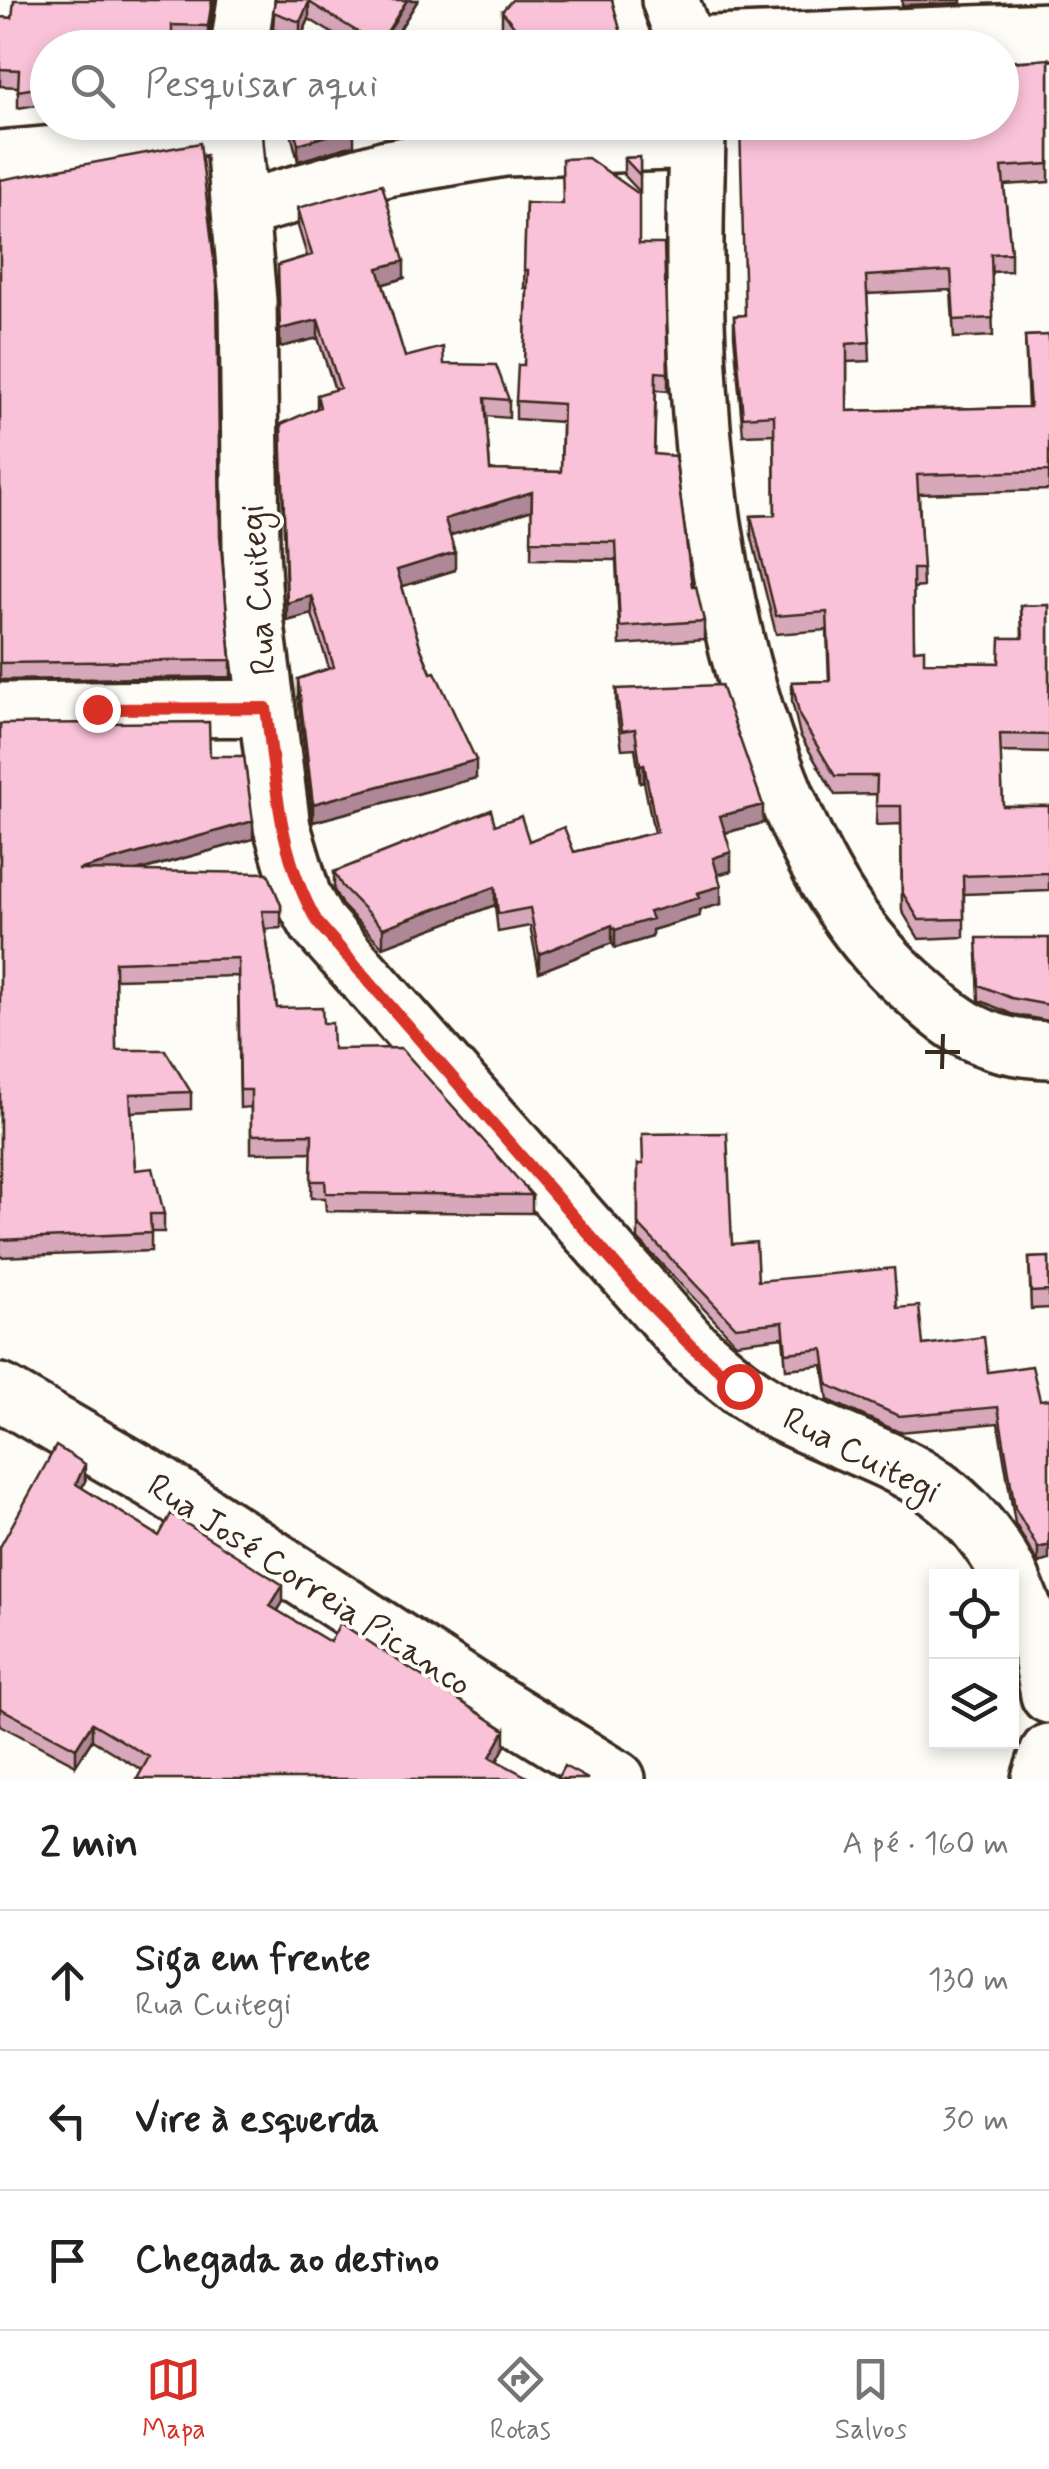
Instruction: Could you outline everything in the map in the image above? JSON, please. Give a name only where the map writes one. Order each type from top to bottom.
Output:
[{"type":"street","points":[[241,30],[246,0]]},
{"type":"street","points":[[1019,30],[1049,30]]},
{"type":"street","points":[[0,159],[68,153],[136,140]]},
{"type":"street","name":"Rua Cuitegi","points":[[231,140],[248,300],[251,550],[282,827],[303,898],[318,923],[691,1346],[774,1409],[928,1480],[964,1509],[992,1542],[1006,1569]]},
{"type":"street","points":[[240,210],[388,168],[504,148],[600,140]]},
{"type":"street","points":[[697,140],[696,316],[707,477],[723,590],[769,755],[798,826],[842,911],[888,964],[946,1016],[981,1039],[1014,1049],[1049,1050]]},
{"type":"street","points":[[0,711],[266,708]]},
{"type":"street","name":"Rua José Correia Picanco","points":[[0,1392],[154,1481],[618,1779]]},
{"type":"street","name":"Rua Cuitegi","points":[[1019,1598],[1041,1652],[1049,1695]]},
{"type":"street","points":[[1040,1779],[1049,1752]]},
{"type":"building","points":[[14,0],[212,0],[208,26],[172,25],[172,30],[30,30],[30,89],[18,91],[19,70],[0,69],[0,17],[12,18]]},
{"type":"building","points":[[275,0],[407,0],[388,30],[355,30],[309,2],[300,22],[273,12]]},
{"type":"building","points":[[512,0],[612,0],[620,30],[517,30],[502,11]]},
{"type":"building","points":[[1049,59],[1049,164],[1002,167],[1011,253],[991,254],[993,318],[954,320],[951,271],[866,276],[870,342],[847,344],[847,411],[1030,407],[1025,336],[1049,335],[1049,471],[917,475],[923,569],[913,569],[914,650],[924,649],[924,662],[999,663],[1000,638],[1023,638],[1021,606],[1049,605],[1049,735],[1000,734],[1003,806],[1049,806],[1049,873],[963,876],[964,919],[919,920],[902,892],[901,806],[876,806],[877,776],[835,776],[800,717],[792,682],[830,681],[827,612],[776,616],[751,516],[775,515],[774,415],[743,417],[734,316],[745,315],[740,140],[1019,140],[1019,62]]},
{"type":"building","points":[[200,143],[217,285],[220,535],[231,660],[0,663],[0,180]]},
{"type":"building","points":[[640,157],[640,175],[624,158]]},
{"type":"building","points":[[588,158],[639,194],[639,244],[664,244],[668,373],[656,372],[654,454],[675,456],[692,586],[696,586],[704,621],[620,627],[616,542],[531,541],[532,492],[445,519],[455,552],[397,570],[421,649],[476,760],[313,804],[298,679],[334,667],[312,596],[287,603],[281,424],[320,407],[317,395],[340,388],[318,320],[280,329],[278,265],[312,255],[298,208],[382,184],[404,261],[378,268],[405,357],[443,347],[444,364],[496,365],[509,400],[485,398],[490,470],[561,472],[563,404],[516,401],[518,365],[524,365],[526,203],[563,204],[562,159]]},
{"type":"building","points":[[721,685],[763,805],[720,816],[731,852],[713,858],[721,886],[697,893],[699,898],[649,912],[652,919],[615,930],[612,925],[539,954],[530,908],[498,914],[495,887],[383,928],[342,886],[334,872],[491,810],[495,825],[521,816],[529,841],[564,827],[574,852],[657,832],[635,729],[622,731],[616,689]]},
{"type":"building","points":[[209,722],[210,756],[244,756],[253,821],[78,870],[268,873],[281,905],[281,911],[262,911],[277,1008],[322,1007],[323,1023],[332,1023],[333,1049],[401,1048],[532,1195],[326,1193],[325,1181],[311,1181],[312,1134],[251,1135],[251,1090],[240,1090],[238,958],[115,962],[116,1050],[165,1050],[191,1092],[130,1094],[135,1170],[153,1168],[164,1214],[150,1214],[151,1233],[0,1240],[0,724]]},
{"type":"building","points":[[977,938],[1049,938],[1049,1005],[1011,998],[979,985]]},
{"type":"building","points":[[727,1133],[732,1244],[756,1242],[758,1281],[894,1268],[897,1308],[919,1306],[923,1345],[984,1337],[988,1372],[1032,1366],[1040,1400],[1049,1399],[1049,1545],[1038,1548],[1015,1508],[998,1407],[899,1416],[828,1385],[823,1349],[786,1353],[783,1322],[736,1327],[638,1224],[642,1134]]},
{"type":"building","points":[[1049,1257],[1049,1291],[1031,1292],[1029,1258]]},
{"type":"building","points":[[56,1446],[85,1464],[76,1484],[159,1536],[171,1514],[283,1585],[270,1606],[330,1642],[340,1623],[505,1730],[490,1757],[531,1779],[137,1779],[149,1757],[92,1723],[76,1748],[0,1708],[0,1547]]},
{"type":"building","points":[[564,1766],[588,1779],[557,1779]]},
{"type":"route","points":[[97,709],[266,708],[282,827],[303,898],[318,923],[648,1302],[691,1346],[739,1386]]}]
